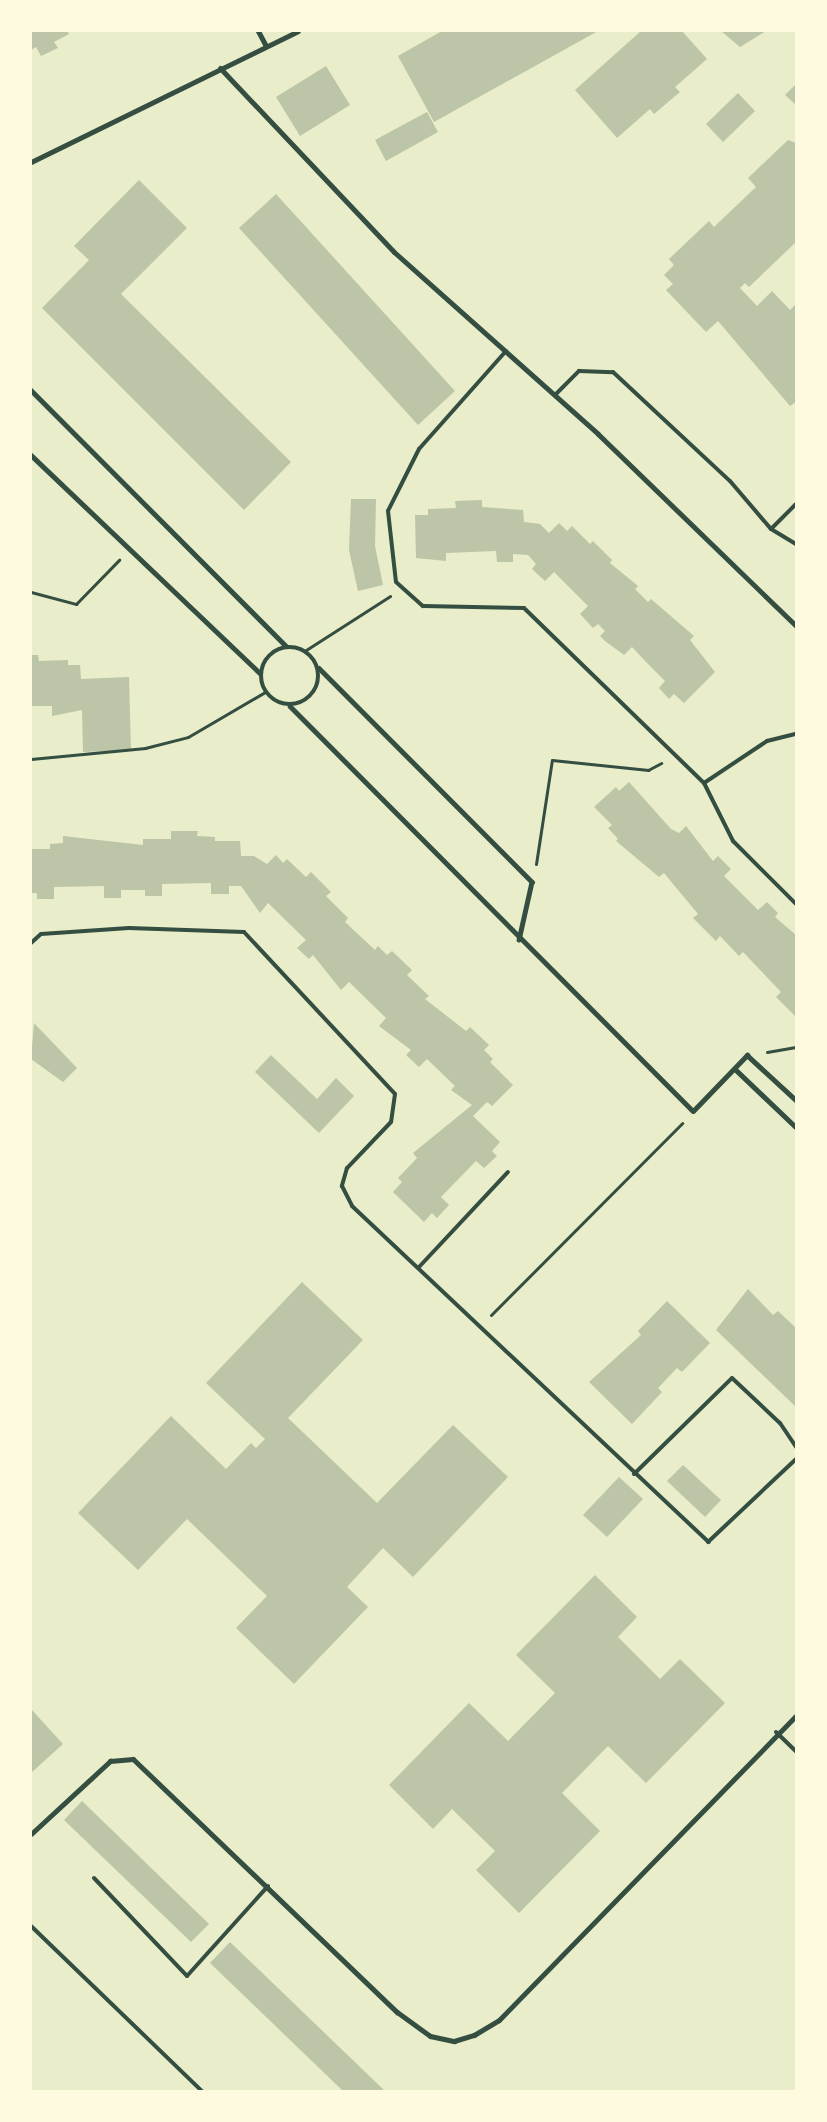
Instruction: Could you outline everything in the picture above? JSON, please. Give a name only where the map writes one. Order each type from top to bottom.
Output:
[{"type":"street","points":[[258,31],[266,46]]},
{"type":"street","points":[[31,162],[298,31]]},
{"type":"street","points":[[220,68],[394,252],[555,395],[707,536],[796,626]]},
{"type":"street","points":[[31,390],[286,646],[306,650],[318,668],[532,882],[518,940]]},
{"type":"street","points":[[31,455],[260,673],[265,692],[290,706],[518,940],[693,1111],[747,1055],[796,1100]]},
{"type":"street","points":[[260,673],[269,655],[286,646]]},
{"type":"street","points":[[290,706],[310,698],[319,679],[318,668]]},
{"type":"street","points":[[735,1069],[796,1127]]},
{"type":"street","points":[[31,1834],[110,1761],[133,1760],[268,1886],[396,2012],[430,2036],[454,2042],[474,2036],[499,2020],[776,1732],[796,1716]]},
{"type":"lane","points":[[506,351],[419,449],[388,511],[396,582],[423,606],[524,608],[704,783],[733,841],[796,904]]},
{"type":"lane","points":[[555,395],[579,371],[613,372],[730,481],[771,529],[796,544]]},
{"type":"lane","points":[[771,529],[796,504]]},
{"type":"lane","points":[[704,783],[767,741],[796,734]]},
{"type":"lane","points":[[31,943],[42,934],[129,928],[244,932],[395,1094],[391,1122],[347,1168],[342,1186],[352,1206],[482,1324],[634,1474],[708,1542],[796,1459]]},
{"type":"lane","points":[[419,1267],[508,1172]]},
{"type":"lane","points":[[634,1474],[732,1378],[780,1423],[796,1447]]},
{"type":"lane","points":[[776,1732],[796,1751]]},
{"type":"lane","points":[[94,1878],[187,1976],[268,1886]]},
{"type":"lane","points":[[31,1926],[202,2091]]},
{"type":"path","points":[[31,592],[76,604],[130,549]]},
{"type":"path","points":[[306,650],[403,588]]},
{"type":"path","points":[[31,759],[64,752],[144,748],[188,737],[265,692]]},
{"type":"path","points":[[532,882],[552,760],[648,770],[675,755]]},
{"type":"path","points":[[747,1055],[796,1047]]},
{"type":"path","points":[[482,1324],[693,1111]]},
{"type":"building","points":[[31,31],[67,31],[69,34],[54,42],[58,48],[41,56],[36,47],[31,50]]},
{"type":"building","points":[[442,31],[598,31],[434,122],[398,56]]},
{"type":"building","points":[[641,31],[682,31],[707,59],[675,87],[680,92],[654,114],[650,109],[617,138],[575,90]]},
{"type":"building","points":[[721,31],[766,31],[740,47]]},
{"type":"building","points":[[326,66],[350,105],[300,136],[276,97]]},
{"type":"building","points":[[796,84],[796,105],[785,95]]},
{"type":"building","points":[[738,93],[755,111],[723,142],[706,124]]},
{"type":"building","points":[[427,112],[438,132],[386,161],[375,140]]},
{"type":"building","points":[[788,140],[796,143],[796,242],[749,287],[745,283],[740,288],[757,306],[772,291],[790,310],[796,304],[796,402],[790,406],[718,321],[706,332],[666,290],[673,284],[664,275],[674,265],[669,259],[709,221],[714,227],[756,187],[748,178]]},
{"type":"building","points":[[139,180],[187,228],[121,294],[291,462],[244,510],[42,308],[89,260],[74,246]]},
{"type":"building","points":[[276,194],[455,391],[418,425],[239,228]]},
{"type":"building","points":[[351,499],[376,499],[375,546],[383,585],[358,591],[349,550]]},
{"type":"building","points":[[482,500],[482,507],[523,510],[524,522],[540,524],[549,533],[559,523],[567,531],[572,526],[590,544],[593,541],[612,560],[610,563],[638,586],[635,589],[648,602],[651,599],[694,636],[690,640],[715,672],[684,703],[674,694],[669,699],[659,688],[665,681],[632,647],[624,655],[605,641],[600,636],[605,631],[598,624],[593,628],[580,614],[588,606],[554,572],[545,581],[532,569],[536,564],[528,555],[513,554],[513,562],[497,562],[496,551],[446,553],[446,561],[416,558],[415,515],[428,515],[428,509],[456,508],[455,501]]},
{"type":"building","points":[[31,655],[38,655],[39,661],[68,660],[68,665],[80,665],[81,679],[129,677],[131,750],[83,752],[82,710],[52,716],[52,706],[31,706]]},
{"type":"building","points":[[629,782],[671,829],[679,833],[686,826],[713,861],[718,856],[731,869],[724,876],[758,910],[767,902],[778,913],[775,917],[796,935],[796,1017],[776,997],[781,992],[743,952],[739,956],[720,936],[716,941],[693,918],[698,914],[664,873],[659,877],[616,841],[618,839],[608,828],[612,825],[594,807],[616,787],[619,791]]},
{"type":"building","points":[[171,831],[198,831],[197,836],[215,837],[215,841],[240,841],[241,856],[254,856],[267,864],[276,855],[283,863],[287,859],[306,877],[311,872],[331,892],[326,896],[348,918],[345,922],[375,950],[378,946],[387,955],[392,951],[412,970],[407,975],[429,996],[425,999],[466,1031],[470,1027],[489,1045],[484,1050],[493,1059],[490,1062],[513,1085],[492,1106],[487,1102],[473,1116],[500,1142],[492,1151],[497,1156],[484,1168],[476,1161],[441,1197],[449,1205],[437,1218],[432,1213],[424,1222],[393,1192],[402,1182],[398,1178],[417,1158],[413,1153],[472,1105],[451,1090],[455,1086],[427,1059],[419,1067],[406,1055],[411,1050],[379,1026],[386,1018],[349,982],[341,990],[313,955],[309,959],[297,948],[306,940],[268,903],[260,913],[241,886],[229,886],[229,894],[211,894],[211,883],[162,884],[162,896],[145,896],[145,890],[121,890],[121,898],[104,898],[104,886],[54,887],[54,899],[37,899],[37,893],[31,893],[31,849],[50,849],[50,844],[63,843],[63,836],[143,845],[143,839],[171,839]]},
{"type":"building","points":[[34,1023],[77,1068],[63,1082],[31,1059]]},
{"type":"building","points":[[271,1055],[317,1099],[336,1078],[354,1096],[319,1133],[255,1072]]},
{"type":"building","points":[[302,1282],[363,1340],[288,1418],[377,1503],[453,1425],[508,1477],[413,1577],[383,1548],[347,1587],[368,1607],[294,1684],[236,1628],[267,1596],[187,1519],[138,1570],[78,1513],[171,1416],[226,1469],[251,1443],[256,1448],[265,1439],[206,1383]]},
{"type":"building","points":[[748,1289],[773,1315],[778,1311],[796,1328],[796,1407],[716,1330]]},
{"type":"building","points":[[667,1301],[710,1343],[682,1372],[677,1368],[658,1388],[662,1392],[632,1424],[589,1382],[641,1335],[638,1331]]},
{"type":"building","points":[[683,1465],[721,1500],[705,1517],[667,1481]]},
{"type":"building","points":[[619,1477],[643,1499],[607,1537],[583,1515]]},
{"type":"building","points":[[595,1575],[637,1617],[618,1637],[660,1679],[680,1659],[725,1703],[646,1783],[608,1746],[562,1793],[600,1831],[519,1913],[476,1870],[495,1851],[452,1809],[433,1829],[389,1785],[469,1703],[508,1741],[555,1693],[516,1655]]},
{"type":"building","points":[[31,1709],[63,1744],[31,1773]]},
{"type":"building","points":[[82,1801],[209,1924],[191,1942],[64,1820]]},
{"type":"building","points":[[230,1942],[385,2091],[343,2091],[210,1963]]}]
